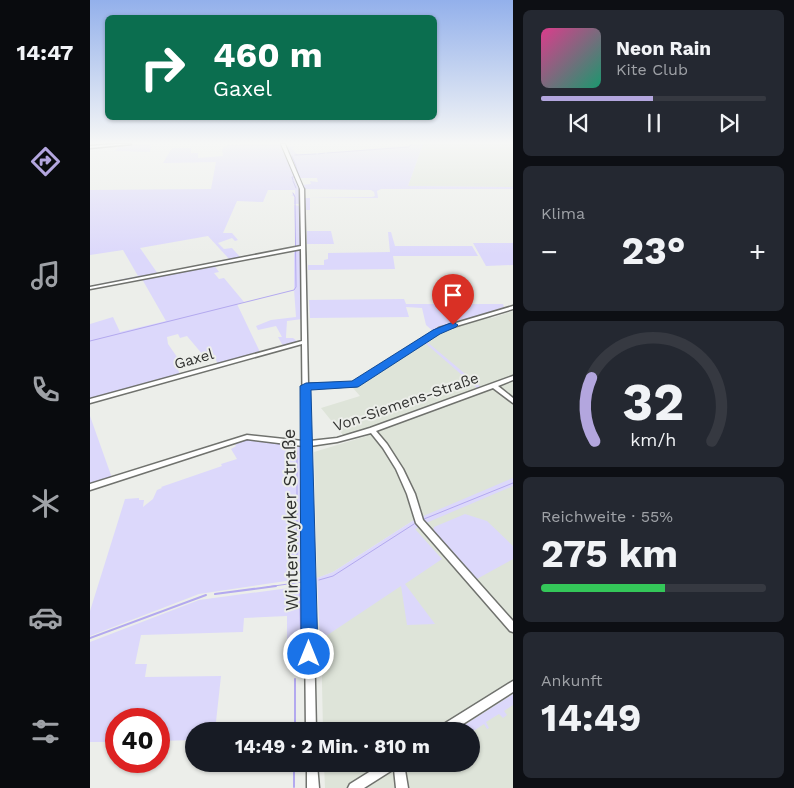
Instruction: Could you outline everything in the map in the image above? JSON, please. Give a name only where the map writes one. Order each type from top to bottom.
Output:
[{"type":"main road","points":[[299,181],[302,189]]},
{"type":"street","name":"Winterswyker Straße","points":[[302,189],[311,722]]},
{"type":"street","points":[[90,288],[303,247]]},
{"type":"street","points":[[306,386],[354,384],[442,330],[513,307]]},
{"type":"street","name":"Gaxel","points":[[90,401],[304,342]]},
{"type":"street","name":"Von-Siemens-Straße","points":[[90,487],[247,437],[307,444],[337,440],[372,430],[513,378]]},
{"type":"street","points":[[493,385],[513,401]]},
{"type":"street","points":[[372,430],[399,468],[411,494],[419,521],[513,628]]},
{"type":"street","points":[[457,722],[513,686]]},
{"type":"street","points":[[312,772],[313,788]]},
{"type":"street","points":[[354,788],[379,772]]},
{"type":"street","points":[[400,772],[402,788]]},
{"type":"shaded area","points":[[213,181],[297,181],[301,189],[299,195],[301,195],[301,204],[294,204],[295,197],[291,195],[295,194],[295,190],[268,190],[263,202],[237,201],[223,233],[232,233],[238,240],[235,241],[232,238],[218,243],[224,249],[232,248],[241,258],[230,260],[208,236],[140,248],[158,274],[90,287],[138,276],[123,250],[90,255],[90,190],[211,189]]},
{"type":"shaded area","points":[[310,181],[410,181],[408,186],[513,187],[513,189],[381,189],[377,191],[378,198],[310,198],[310,210],[306,210],[305,198],[375,196],[371,190],[304,189],[302,185],[311,184]]},
{"type":"shaded area","points":[[410,181],[513,181],[513,187],[408,186]]},
{"type":"shaded area","points":[[294,205],[300,206],[301,246],[296,247]]},
{"type":"shaded area","points":[[307,231],[331,231],[334,244],[307,244]]},
{"type":"shaded area","points":[[388,232],[391,232],[395,246],[472,246],[478,256],[393,256],[395,269],[308,270],[308,265],[324,265],[324,260],[328,259],[328,253],[390,252]]},
{"type":"shaded area","points":[[473,243],[513,243],[513,265],[486,266]]},
{"type":"shaded area","points":[[301,248],[302,319],[287,321],[286,336],[286,338],[293,338],[298,342],[283,346],[278,337],[282,337],[276,326],[258,330],[256,326],[271,320],[296,317],[294,249]]},
{"type":"shaded area","points":[[214,265],[219,272],[214,273],[219,279],[224,278],[244,302],[237,304],[260,352],[218,364],[212,353],[203,355],[187,336],[180,338],[178,334],[167,337],[168,344],[184,367],[178,370],[180,374],[90,400],[90,324],[113,317],[120,332],[166,321],[142,279]]},
{"type":"shaded area","points":[[404,299],[406,304],[503,304],[504,307],[443,327],[434,332],[426,325],[422,308],[406,307],[409,317],[310,318],[309,300]]},
{"type":"shaded area","points":[[513,311],[513,788],[325,788],[324,772],[480,772],[480,722],[323,722],[321,637],[415,529],[414,520],[333,572],[317,578],[314,452],[367,436],[362,431],[343,435],[321,408],[360,396],[353,388],[442,331],[489,316],[492,318]]},
{"type":"shaded area","points":[[426,341],[482,388],[478,389],[424,342]]},
{"type":"shaded area","points":[[90,416],[112,478],[90,485]]},
{"type":"shaded area","points":[[243,438],[258,438],[302,446],[304,571],[293,580],[199,594],[90,636],[90,611],[125,499],[139,498],[139,500],[144,500],[143,507],[153,499],[157,490],[161,487],[237,459],[231,449],[236,446],[234,441]]},
{"type":"shaded area","points":[[513,478],[513,486],[426,523],[421,517]]},
{"type":"shaded area","points":[[465,514],[487,521],[513,546],[513,559],[475,580],[433,532],[434,527]]},
{"type":"shaded area","points":[[414,520],[419,527],[415,529],[442,559],[405,584],[435,624],[407,625],[401,586],[320,640],[317,578],[333,572]]},
{"type":"shaded area","points":[[304,587],[305,667],[296,668],[287,663],[287,616],[244,618],[243,632],[141,635],[135,664],[147,664],[145,677],[221,676],[216,722],[185,722],[185,740],[170,741],[170,708],[105,708],[105,742],[90,742],[90,642],[199,600]]},
{"type":"shaded area","points":[[513,694],[513,705],[504,711],[507,715],[503,718],[499,714],[486,722],[489,728],[487,729],[484,724],[480,727],[480,722],[469,722]]},
{"type":"waterway","points":[[293,181],[296,188]]},
{"type":"waterway","points":[[90,341],[294,290],[296,287],[295,197],[293,193]]},
{"type":"waterway","points":[[241,441],[256,440],[296,447]]},
{"type":"waterway","points":[[297,451],[297,575]]},
{"type":"waterway","points":[[424,519],[513,483]]},
{"type":"waterway","points":[[319,580],[333,576],[414,524]]},
{"type":"waterway","points":[[267,587],[302,582]]},
{"type":"waterway","points":[[215,594],[276,586]]},
{"type":"waterway","points":[[300,590],[301,634]]},
{"type":"waterway","points":[[90,638],[206,595]]},
{"type":"waterway","points":[[295,679],[295,722]]},
{"type":"waterway","points":[[294,772],[294,787]]},
{"type":"route","points":[[309,654],[306,386],[354,384],[437,332],[453,325]]}]
